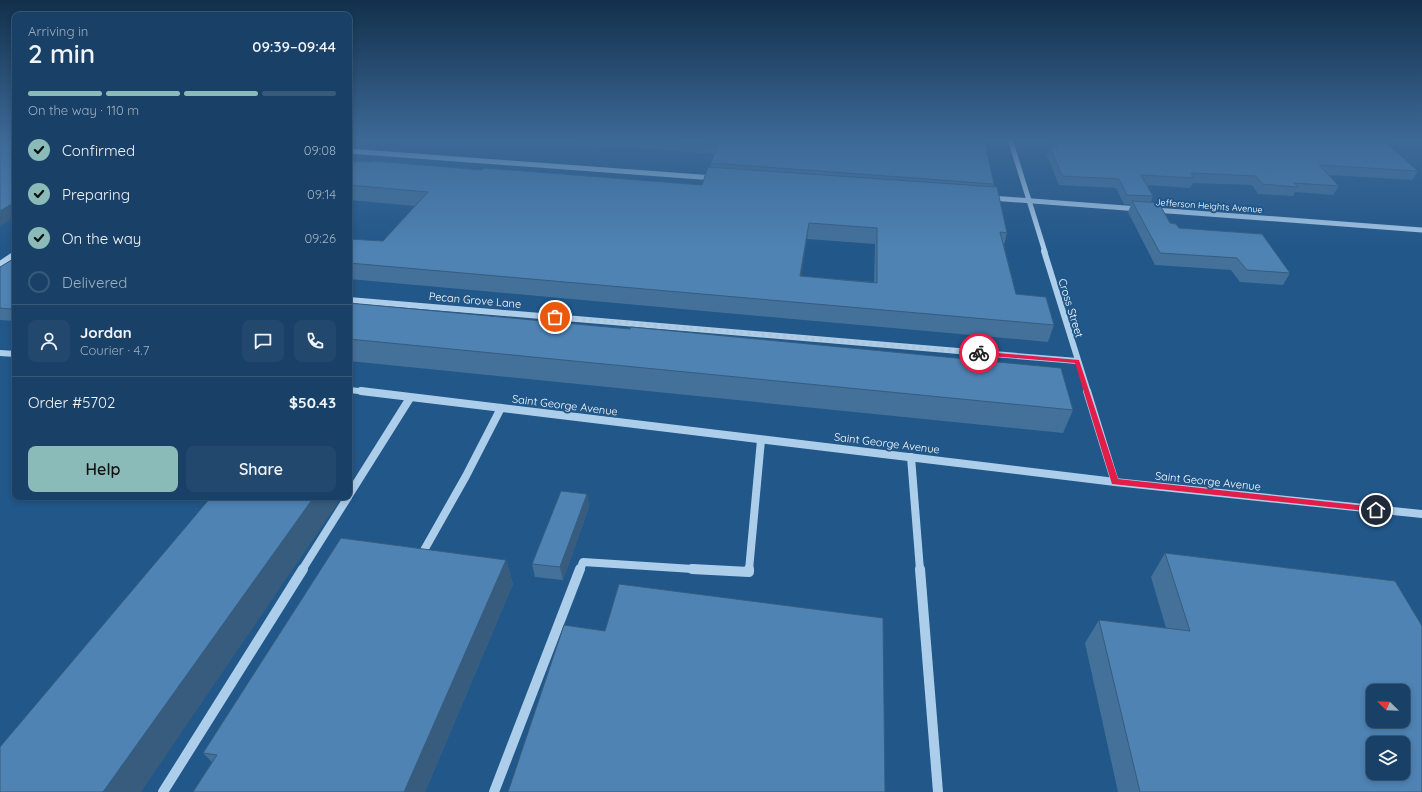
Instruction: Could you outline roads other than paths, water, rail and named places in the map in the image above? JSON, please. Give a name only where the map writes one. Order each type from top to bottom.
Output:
[{"type":"street","points":[[692,176],[719,178]]},
{"type":"street","name":"Cross Street","points":[[1021,176],[1115,482]]},
{"type":"street","name":"Jefferson Heights Avenue","points":[[988,198],[1422,230]]},
{"type":"street","points":[[0,264],[12,256]]},
{"type":"street","name":"Pecan Grove Lane","points":[[352,300],[1077,361]]},
{"type":"street","points":[[0,353],[12,354]]},
{"type":"street","name":"Saint George Avenue","points":[[352,390],[1115,482],[1422,514]]},
{"type":"street","points":[[352,490],[410,398]]},
{"type":"street","points":[[424,552],[501,408]]},
{"type":"street","points":[[494,792],[583,562],[749,572],[761,440]]},
{"type":"street","points":[[911,457],[938,792]]},
{"type":"street","points":[[163,792],[346,500]]}]
